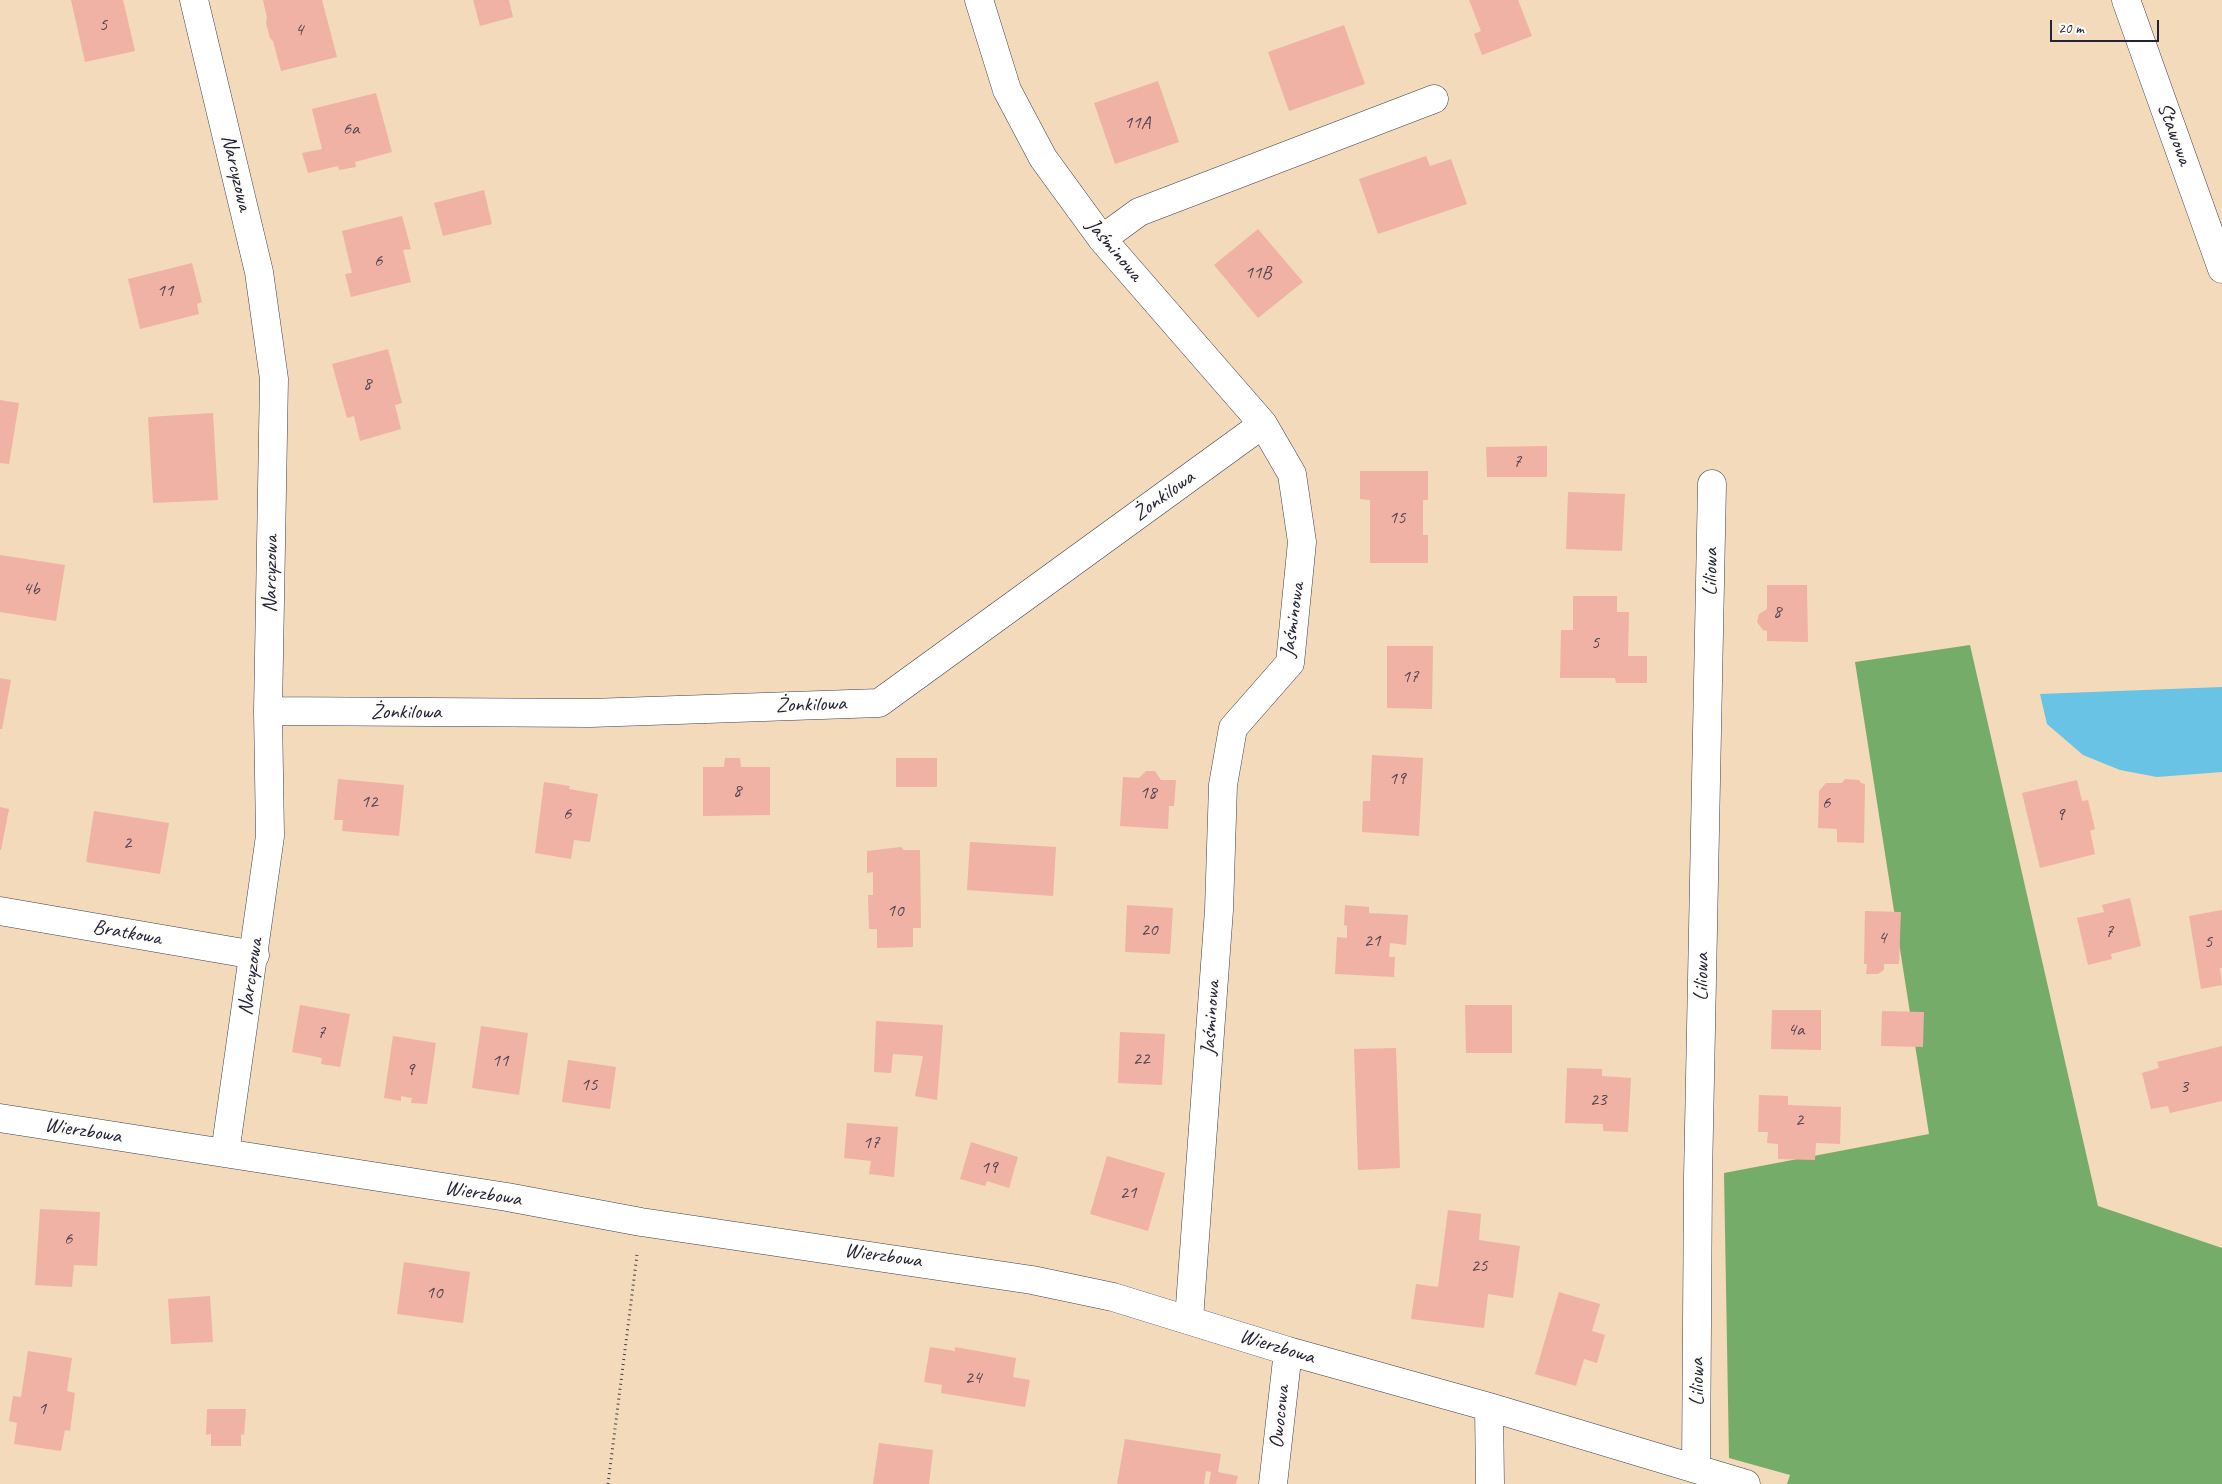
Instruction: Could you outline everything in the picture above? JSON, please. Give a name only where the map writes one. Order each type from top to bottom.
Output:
[{"type":"street","name":"Narcyzowa","points":[[194,0],[259,272],[274,379],[268,711],[270,836],[255,955],[226,1153]]},
{"type":"street","name":"Jaśminowa","points":[[979,0],[1007,90],[1043,158],[1102,239],[1263,424],[1292,474],[1302,542],[1290,663],[1233,728],[1223,785],[1219,910],[1189,1319]]},
{"type":"street","name":"Stawowa","points":[[2126,0],[2222,269]]},
{"type":"street","points":[[1102,239],[1139,212],[1434,99]]},
{"type":"street","name":"Żonkilowa","points":[[268,711],[591,713],[879,703],[1263,424]]},
{"type":"street","name":"Liliowa","points":[[1696,1469],[1698,1177],[1712,484]]},
{"type":"street","name":"Bratkowa","points":[[0,911],[255,955]]},
{"type":"street","name":"Wierzbowa","points":[[0,1118],[507,1197],[641,1222],[1032,1280],[1113,1297],[1288,1351],[1489,1407],[1746,1484]]},
{"type":"street","name":"Owocowa","points":[[1273,1484],[1288,1351]]},
{"type":"street","points":[[1489,1407],[1490,1484]]},
{"type":"path","points":[[608,1484],[641,1222]]},
{"type":"green space","points":[[1970,645],[2098,1206],[2222,1248],[2222,1484],[1787,1484],[1790,1475],[1729,1458],[1724,1173],[1929,1134],[1855,662]]},
{"type":"water","points":[[2222,687],[2222,772],[2157,777],[2120,770],[2083,755],[2047,724],[2040,694]]},
{"type":"building","points":[[71,0],[123,0],[135,51],[85,62]]},
{"type":"building","points":[[263,0],[322,0],[337,57],[281,71],[266,23],[267,18]]},
{"type":"building","points":[[473,0],[509,0],[513,17],[480,26]]},
{"type":"building","points":[[1469,0],[1518,0],[1532,36],[1482,55],[1474,34],[1481,31]]},
{"type":"building","points":[[1344,25],[1365,84],[1289,111],[1268,52]]},
{"type":"building","points":[[1158,81],[1179,142],[1115,164],[1094,103]]},
{"type":"building","points":[[376,93],[392,152],[355,162],[356,167],[339,170],[338,166],[308,173],[302,153],[322,149],[312,109]]},
{"type":"building","points":[[1426,156],[1430,166],[1451,159],[1467,204],[1378,234],[1359,179]]},
{"type":"building","points":[[484,190],[492,224],[443,236],[434,203]]},
{"type":"building","points":[[402,216],[411,249],[403,250],[411,282],[351,297],[345,274],[352,273],[342,231]]},
{"type":"building","points":[[1258,229],[1303,282],[1258,318],[1214,265]]},
{"type":"building","points":[[192,263],[202,302],[197,304],[199,314],[140,329],[128,279]]},
{"type":"building","points":[[388,349],[402,403],[395,405],[401,429],[360,441],[354,416],[347,418],[332,364]]},
{"type":"building","points":[[0,400],[19,403],[9,464],[0,463]]},
{"type":"building","points":[[213,413],[218,500],[153,503],[148,417]]},
{"type":"building","points":[[1547,446],[1547,477],[1487,477],[1486,447]]},
{"type":"building","points":[[1360,471],[1428,471],[1428,500],[1423,500],[1423,535],[1428,535],[1428,563],[1370,563],[1370,500],[1360,499]]},
{"type":"building","points":[[1568,492],[1625,494],[1622,551],[1566,549]]},
{"type":"building","points":[[0,555],[65,565],[56,621],[0,612]]},
{"type":"building","points":[[1767,585],[1807,585],[1808,642],[1767,641],[1767,631],[1763,630],[1757,622],[1759,614],[1767,609]]},
{"type":"building","points":[[1573,596],[1617,596],[1617,612],[1629,612],[1628,656],[1647,656],[1647,683],[1616,683],[1615,678],[1560,678],[1561,630],[1573,630]]},
{"type":"building","points":[[1387,646],[1433,646],[1432,709],[1387,708]]},
{"type":"building","points":[[0,678],[11,680],[2,729],[0,729]]},
{"type":"building","points":[[1372,755],[1423,758],[1419,836],[1362,832],[1363,801],[1370,801]]},
{"type":"building","points":[[725,758],[740,758],[741,767],[770,767],[770,815],[703,816],[703,767],[724,767]]},
{"type":"building","points":[[896,758],[937,758],[937,787],[896,787]]},
{"type":"building","points":[[1146,771],[1155,771],[1161,780],[1176,780],[1174,806],[1169,806],[1168,829],[1120,826],[1123,777],[1139,778]]},
{"type":"building","points":[[338,779],[404,785],[399,836],[342,831],[343,820],[334,820]]},
{"type":"building","points":[[1845,779],[1859,780],[1865,784],[1864,843],[1837,842],[1837,829],[1818,828],[1819,791],[1826,783],[1842,783]]},
{"type":"building","points":[[2077,780],[2082,801],[2088,800],[2095,829],[2090,831],[2095,854],[2040,868],[2022,793]]},
{"type":"building","points":[[544,782],[570,786],[569,789],[598,794],[590,842],[574,840],[571,859],[535,853]]},
{"type":"building","points":[[0,807],[9,809],[1,850],[0,850]]},
{"type":"building","points":[[94,811],[169,823],[160,874],[86,862]]},
{"type":"building","points":[[970,842],[1056,847],[1053,896],[967,890]]},
{"type":"building","points":[[901,847],[904,850],[920,850],[921,928],[913,928],[913,947],[877,948],[877,929],[869,929],[868,895],[873,895],[873,872],[867,873],[867,851]]},
{"type":"building","points":[[2130,898],[2141,946],[2111,954],[2112,959],[2088,965],[2077,918],[2104,912],[2102,905]]},
{"type":"building","points":[[1127,905],[1173,908],[1170,954],[1125,952]]},
{"type":"building","points":[[1345,905],[1369,907],[1369,913],[1408,915],[1406,945],[1390,943],[1389,957],[1395,957],[1394,977],[1335,974],[1337,937],[1347,938],[1347,926],[1344,925]]},
{"type":"building","points":[[2222,910],[2222,968],[2220,968],[2222,985],[2201,989],[2189,916]]},
{"type":"building","points":[[1865,911],[1901,912],[1899,964],[1884,964],[1884,970],[1878,974],[1866,974],[1867,964],[1864,964]]},
{"type":"building","points":[[300,1005],[350,1014],[340,1067],[321,1064],[322,1058],[292,1052]]},
{"type":"building","points":[[1465,1005],[1512,1005],[1512,1053],[1466,1053]]},
{"type":"building","points":[[1772,1010],[1821,1010],[1821,1050],[1771,1049]]},
{"type":"building","points":[[1882,1011],[1924,1012],[1923,1047],[1881,1046]]},
{"type":"building","points":[[876,1021],[943,1025],[937,1100],[915,1096],[923,1056],[893,1054],[891,1073],[874,1072]]},
{"type":"building","points":[[481,1026],[528,1033],[519,1095],[472,1088]]},
{"type":"building","points":[[1120,1032],[1165,1034],[1162,1085],[1118,1083]]},
{"type":"building","points":[[393,1036],[436,1043],[427,1104],[411,1103],[412,1098],[401,1096],[401,1101],[384,1098]]},
{"type":"building","points":[[2222,1046],[2222,1101],[2170,1113],[2168,1106],[2151,1109],[2142,1073],[2159,1068],[2157,1062]]},
{"type":"building","points":[[1396,1048],[1400,1168],[1358,1170],[1354,1049]]},
{"type":"building","points":[[568,1060],[616,1067],[610,1109],[562,1102]]},
{"type":"building","points":[[1567,1068],[1602,1069],[1602,1076],[1631,1078],[1628,1132],[1603,1131],[1603,1124],[1565,1123]]},
{"type":"building","points":[[1759,1095],[1788,1096],[1788,1105],[1841,1107],[1840,1144],[1816,1143],[1815,1160],[1778,1159],[1778,1144],[1767,1143],[1768,1132],[1758,1132]]},
{"type":"building","points":[[847,1123],[898,1127],[894,1177],[869,1174],[871,1161],[844,1158]]},
{"type":"building","points":[[971,1142],[1018,1157],[1009,1188],[987,1181],[985,1186],[960,1179]]},
{"type":"building","points":[[1107,1156],[1165,1173],[1148,1231],[1090,1214]]},
{"type":"building","points":[[40,1209],[100,1212],[97,1266],[74,1265],[72,1287],[35,1285]]},
{"type":"building","points":[[1448,1210],[1481,1214],[1479,1240],[1520,1246],[1513,1298],[1488,1294],[1484,1328],[1411,1319],[1416,1284],[1438,1287]]},
{"type":"building","points":[[404,1262],[470,1272],[463,1323],[397,1314]]},
{"type":"building","points":[[1559,1292],[1600,1304],[1592,1331],[1605,1335],[1597,1363],[1584,1359],[1576,1386],[1535,1374]]},
{"type":"building","points":[[210,1296],[213,1342],[171,1344],[168,1299]]},
{"type":"building","points":[[930,1347],[955,1351],[955,1347],[1016,1358],[1013,1377],[1030,1380],[1025,1407],[941,1393],[942,1385],[924,1382]]},
{"type":"building","points":[[28,1351],[72,1358],[67,1391],[75,1393],[70,1431],[65,1430],[61,1451],[14,1444],[17,1423],[9,1421],[13,1396],[21,1397]]},
{"type":"building","points":[[207,1409],[246,1409],[244,1435],[241,1434],[241,1446],[211,1446],[211,1434],[206,1435]]},
{"type":"building","points":[[1125,1439],[1221,1454],[1218,1472],[1238,1476],[1236,1484],[1209,1484],[1211,1472],[1206,1471],[1204,1484],[1117,1484]]},
{"type":"building","points":[[879,1443],[933,1450],[929,1484],[873,1484]]}]
